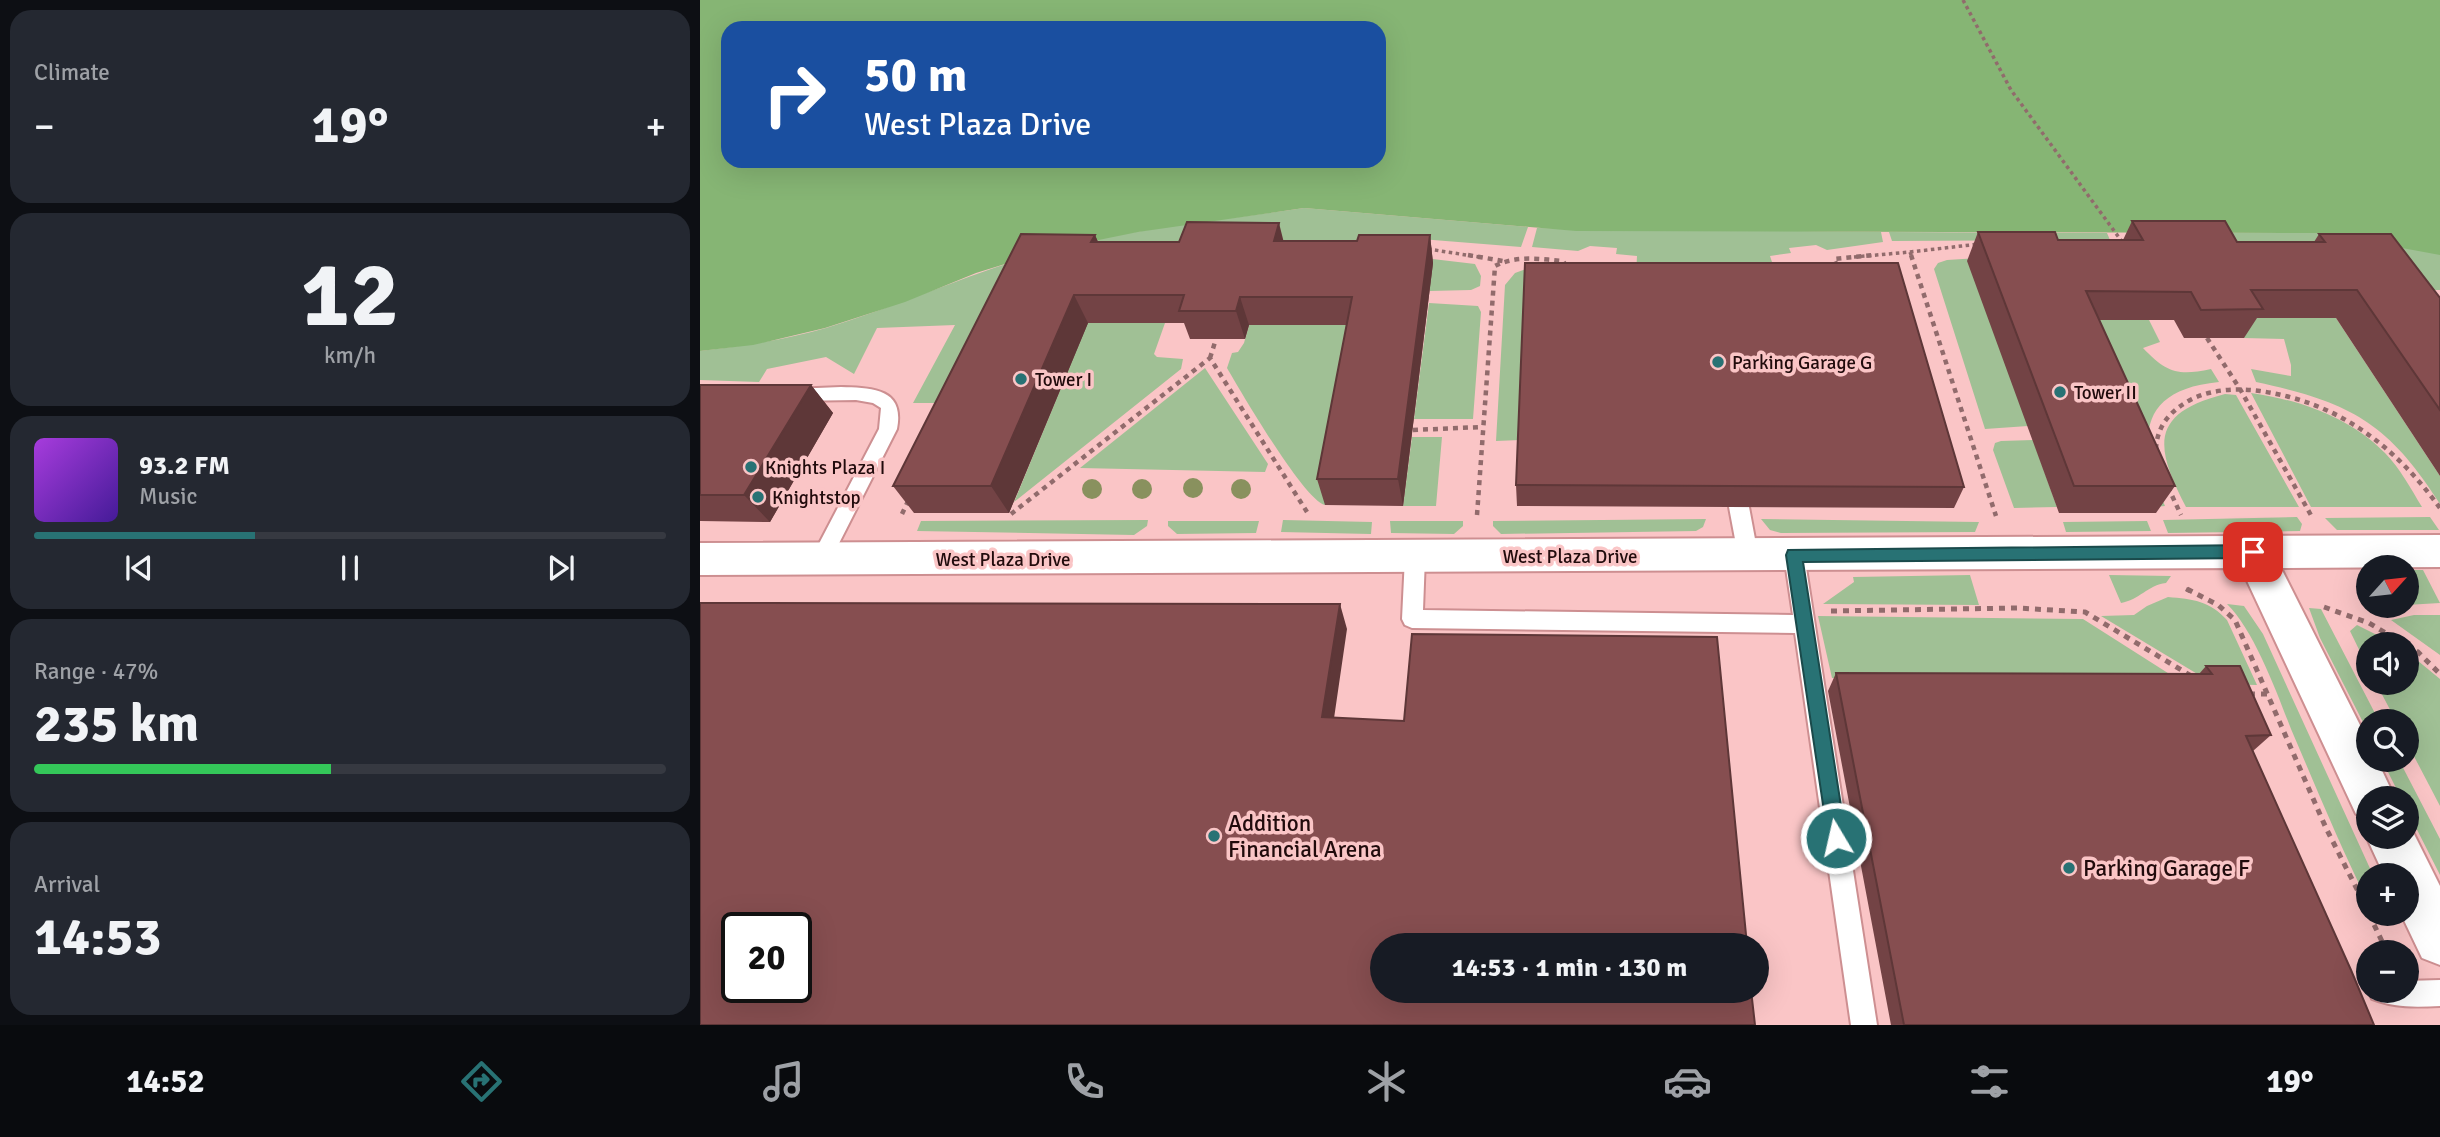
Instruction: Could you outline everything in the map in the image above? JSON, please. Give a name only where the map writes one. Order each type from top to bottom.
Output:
[{"type":"street","name":"West Plaza Drive","points":[[700,559],[1794,555],[2262,570],[2331,552],[2440,551]]},
{"type":"street","points":[[2262,570],[2366,786]]},
{"type":"street","points":[[2396,849],[2440,940]]},
{"type":"lane","points":[[778,395],[871,394],[885,401],[891,412],[888,429],[821,559]]},
{"type":"lane","points":[[1739,507],[1748,555]]},
{"type":"lane","points":[[1794,555],[1813,618],[1864,1025]]},
{"type":"lane","points":[[1415,557],[1412,620],[1813,618]]},
{"type":"lane","points":[[2419,994],[2440,993]]},
{"type":"path","points":[[1963,0],[2011,90],[2123,243]]},
{"type":"path","points":[[1842,272],[1833,259],[1991,243]]},
{"type":"path","points":[[2112,243],[2133,243]]},
{"type":"path","points":[[1419,247],[1503,261],[1563,261],[1572,275]]},
{"type":"path","points":[[1910,253],[1996,516]]},
{"type":"path","points":[[1477,515],[1495,266],[1503,261]]},
{"type":"path","points":[[2207,338],[2240,389],[2331,552]]},
{"type":"path","points":[[1011,514],[1210,358],[1216,339]]},
{"type":"path","points":[[1210,358],[1307,512]]},
{"type":"path","points":[[2156,459],[2156,433],[2172,411],[2190,400],[2215,391],[2268,391],[2300,398],[2343,416],[2382,443],[2411,470],[2440,509]]},
{"type":"path","points":[[1413,430],[1482,427]]},
{"type":"path","points":[[2166,481],[2181,515]]},
{"type":"path","points":[[902,514],[913,492]]},
{"type":"path","points":[[2262,570],[2384,632]]},
{"type":"path","points":[[1813,618],[2017,608],[2085,612],[2200,681]]},
{"type":"path","points":[[2419,653],[2440,674]]},
{"type":"path","points":[[2247,694],[2269,694]]},
{"type":"green space","points":[[700,0],[2440,0],[2440,255],[2321,233],[1576,231],[1304,208],[1138,232],[1054,249],[976,273],[905,302],[825,328],[753,345],[700,351]]},
{"type":"green space","points":[[1304,208],[1528,227],[1521,247],[1408,238],[1406,242],[1263,240],[1210,233],[1104,271],[949,403],[913,403],[955,325],[877,328],[854,374],[826,357],[767,369],[759,382],[700,380],[700,351],[763,342],[826,328],[1052,250],[1146,230]]},
{"type":"green space","points":[[1537,228],[1881,232],[1883,242],[1827,250],[1816,245],[1789,248],[1791,253],[1770,256],[1776,274],[1636,275],[1637,256],[1616,254],[1617,248],[1590,246],[1578,251],[1532,247]]},
{"type":"green space","points":[[1889,232],[2107,233],[2110,240],[1892,241]]},
{"type":"green space","points":[[2199,233],[2321,233],[2440,253],[2440,290],[2423,290]]},
{"type":"green space","points":[[2119,249],[2028,426],[1985,429],[1934,269],[1938,263],[1947,260]]},
{"type":"green space","points":[[1424,258],[1475,264],[1481,276],[1480,286],[1471,290],[1430,291]]},
{"type":"green space","points":[[1531,267],[1520,440],[1496,441],[1505,285],[1515,273]]},
{"type":"green space","points":[[1429,303],[1478,306],[1481,312],[1473,419],[1414,419]]},
{"type":"green space","points":[[2233,318],[2336,318],[2440,476],[2440,504],[2402,453],[2363,420],[2317,398],[2256,382],[2251,369],[2291,376],[2284,339],[2244,338]]},
{"type":"green space","points":[[2072,320],[2149,320],[2160,342],[2143,348],[2151,356],[2166,367],[2181,372],[2211,369],[2219,382],[2191,387],[2171,396],[2158,408],[2150,423],[2150,461],[2165,506],[2154,507]]},
{"type":"green space","points":[[1088,322],[1165,323],[1154,354],[1157,357],[1183,359],[1181,369],[1014,502]]},
{"type":"green space","points":[[1249,325],[1358,325],[1325,505],[1315,499],[1288,466],[1227,368],[1232,353],[1238,352],[1244,343]]},
{"type":"green space","points":[[1205,368],[1268,464],[1265,472],[1080,468]]},
{"type":"green space","points":[[2251,393],[2288,400],[2323,412],[2356,429],[2385,453],[2422,507],[2311,507]]},
{"type":"green space","points":[[2225,394],[2236,395],[2299,507],[2186,507],[2168,466],[2165,435],[2171,422],[2183,411]]},
{"type":"green space","points":[[1412,437],[1442,437],[1436,506],[1403,506]]},
{"type":"green space","points":[[2033,440],[2057,507],[2014,508],[1993,450],[1995,443],[2001,441]]},
{"type":"green space","points":[[2297,517],[2302,524],[2300,531],[2168,533],[2163,520]]},
{"type":"green space","points":[[2430,517],[2439,530],[2337,530],[2325,518]]},
{"type":"green space","points":[[1706,519],[1703,527],[1696,531],[1501,534],[1493,526],[1493,521]]},
{"type":"green space","points":[[1761,519],[1979,522],[1975,532],[1781,533],[1770,530]]},
{"type":"green space","points":[[1148,520],[1147,526],[1134,535],[917,531],[921,521]]},
{"type":"green space","points":[[1283,520],[1372,522],[1371,534],[1281,532]]},
{"type":"green space","points":[[1168,521],[1259,521],[1256,533],[1177,534],[1168,526]]},
{"type":"green space","points":[[1390,521],[1463,521],[1463,526],[1454,534],[1391,533]]},
{"type":"green space","points":[[2147,521],[2151,531],[2066,532],[2063,522]]},
{"type":"green space","points":[[2419,570],[2423,570],[2440,603],[2419,604]]},
{"type":"green space","points":[[1970,575],[1979,605],[1823,604],[1854,582],[1853,577]]},
{"type":"green space","points":[[2109,575],[2171,576],[2166,583],[2121,603]]},
{"type":"green space","points":[[2168,597],[2200,602],[2221,614],[2227,620],[2257,685],[2214,684],[2101,616],[2134,615]]},
{"type":"green space","points":[[2227,604],[2244,606],[2263,634],[2356,838],[2356,849],[2361,849],[2368,863],[2356,863],[2356,877],[2264,663],[2237,615]]},
{"type":"green space","points":[[2309,608],[2321,609],[2356,677],[2356,695],[2366,695],[2373,709],[2356,709],[2320,638]]},
{"type":"green space","points":[[2419,615],[2440,615],[2440,655],[2419,640],[2419,632],[2408,632],[2391,620],[2419,618]]},
{"type":"green space","points":[[1818,616],[2083,619],[2182,682],[1832,678]]},
{"type":"green space","points":[[2357,625],[2371,632],[2356,632],[2356,643],[2350,631]]},
{"type":"green space","points":[[2419,662],[2440,679],[2440,806],[2419,766],[2419,709],[2390,709],[2382,695],[2419,695]]},
{"type":"green space","points":[[2388,772],[2405,772],[2412,786],[2395,786]]},
{"type":"green space","points":[[2419,799],[2440,839],[2440,875],[2419,834]]},
{"type":"building","points":[[2132,221],[2225,221],[2237,242],[2325,242],[2319,234],[2391,234],[2440,298],[2440,410],[2357,290],[2251,290],[2263,309],[2201,310],[2191,292],[2086,291],[2175,486],[2074,486],[1978,232],[2055,232],[2058,240],[2143,240]]},
{"type":"building","name":"Tower I","points":[[1187,222],[1279,223],[1274,241],[1357,241],[1359,235],[1430,235],[1398,479],[1317,479],[1352,297],[1240,297],[1236,311],[1179,311],[1184,295],[1074,295],[991,486],[893,486],[1021,234],[1095,235],[1091,242],[1179,242]]},
{"type":"building","name":"Parking Garage G","points":[[1525,263],[1898,263],[1964,487],[1516,485]]},
{"type":"building","points":[[700,385],[811,385],[744,495],[700,495]]},
{"type":"building","name":"Addition Financial Arena","points":[[700,603],[1340,604],[1322,717],[1404,721],[1412,634],[1717,637],[1746,933],[1370,933],[1370,1003],[1752,1003],[1755,1025],[700,1025]]},
{"type":"building","name":"Parking Garage F","points":[[2206,666],[2240,666],[2271,735],[2246,736],[2356,982],[2356,1003],[2365,1003],[2374,1025],[1904,1025],[1836,673],[2212,674]]},
{"type":"place","name":"Parking Garage G","points":[[1718,362]]},
{"type":"place","name":"Tower I","points":[[1021,379]]},
{"type":"place","name":"Tower II","points":[[2060,392]]},
{"type":"place","name":"Knights Plaza I","points":[[751,467]]},
{"type":"place","name":"Knightstop","points":[[758,497]]},
{"type":"place","name":"Addition Financial Arena","points":[[1214,836]]},
{"type":"place","name":"Parking Garage F","points":[[2069,868]]},
{"type":"route","points":[[1836,838],[1794,555],[2253,552]]}]
